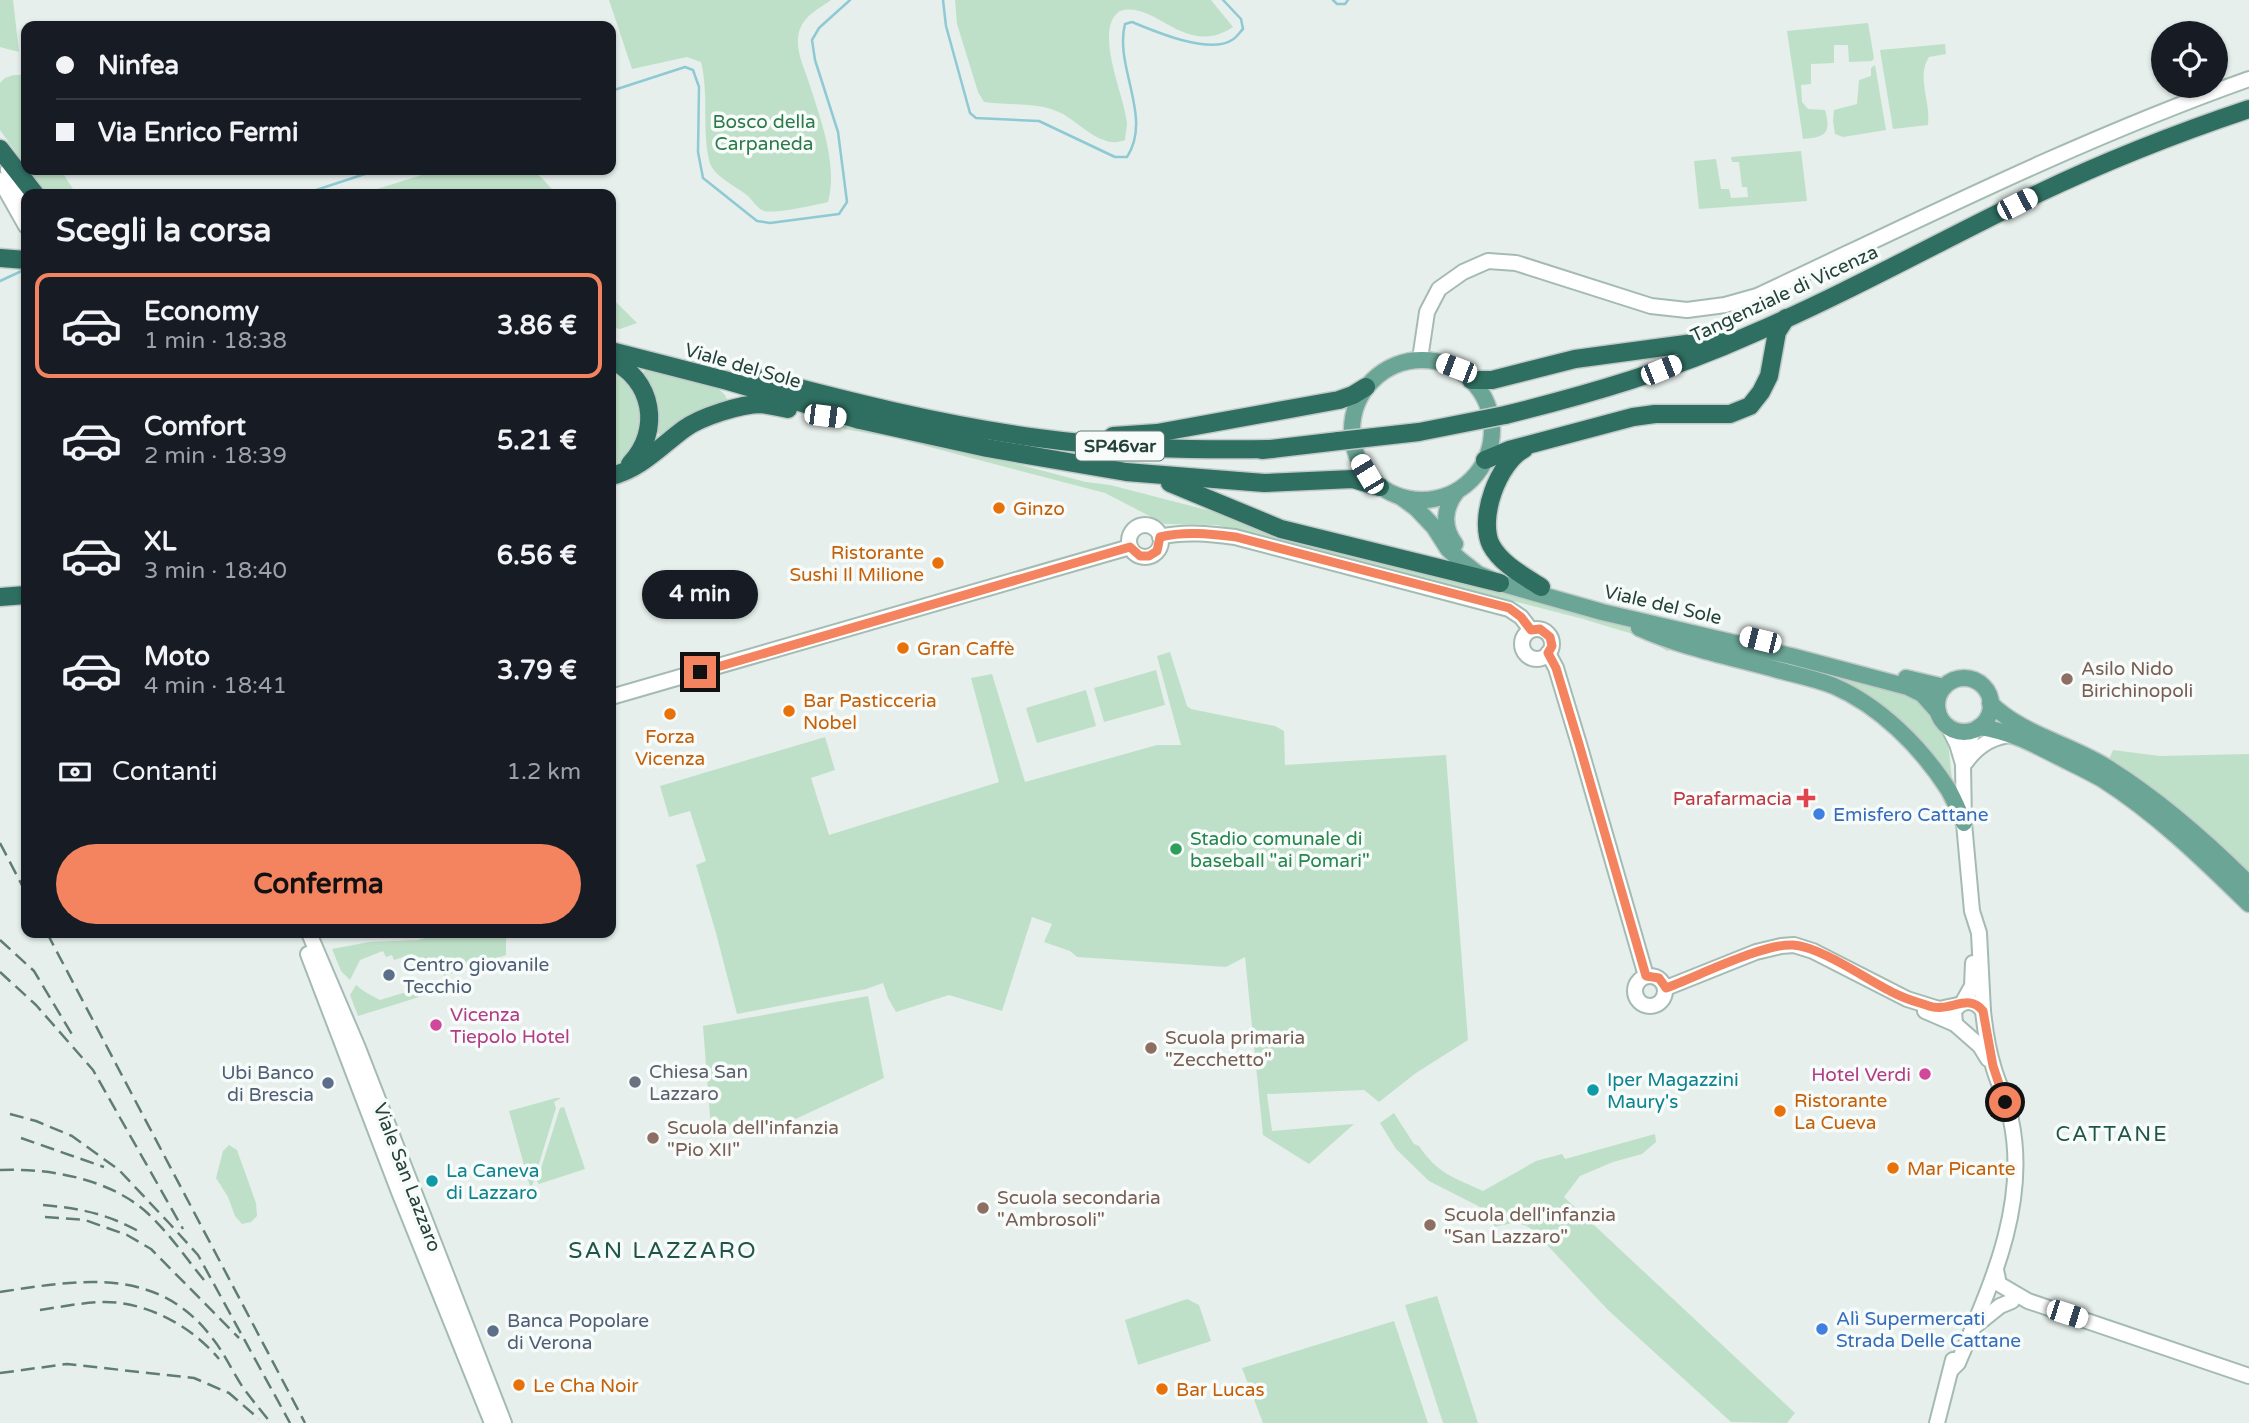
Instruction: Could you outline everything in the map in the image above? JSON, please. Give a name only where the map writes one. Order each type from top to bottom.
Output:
[{"type":"highway","name":"Tangenziale di Vicenza","points":[[987,448],[1116,457],[1196,456],[1419,432],[1505,415],[1639,379],[1751,335],[2039,193],[2184,131],[2249,109]]},
{"type":"highway","points":[[0,152],[31,189]]},
{"type":"highway","points":[[0,248],[21,250]]},
{"type":"highway","points":[[0,258],[21,260]]},
{"type":"highway","points":[[1485,460],[1509,450],[1633,417],[1655,414],[1730,415],[1750,406],[1761,393],[1769,376],[1777,332],[1786,318]]},
{"type":"highway","points":[[1471,380],[1492,380],[1575,359],[1751,335]]},
{"type":"highway","name":"Viale del Sole","points":[[616,340],[851,403],[970,426]]},
{"type":"highway","name":"Viale del Sole","points":[[616,352],[728,381],[860,420],[987,448]]},
{"type":"highway","points":[[616,362],[639,380],[648,400],[649,419],[645,442],[637,456],[616,474]]},
{"type":"highway","points":[[970,426],[1124,437],[1339,400],[1366,387]]},
{"type":"highway","points":[[616,474],[654,453],[686,427],[724,412],[760,404],[860,420]]},
{"type":"highway","name":"Tangenziale di Vicenza","points":[[970,426],[1036,438],[1132,447],[1272,449]]},
{"type":"highway","points":[[1533,444],[1515,453],[1507,463],[1495,488],[1488,514],[1487,532],[1492,547],[1511,567],[1541,587]]},
{"type":"highway","points":[[987,448],[1126,472],[1177,485],[1243,515],[1281,528],[1500,583]]},
{"type":"highway","points":[[1126,472],[1264,483],[1353,479],[1380,487]]},
{"type":"highway","points":[[0,597],[21,595]]},
{"type":"main road","name":"Viale del Sole","points":[[1401,497],[1429,499],[1457,491],[1468,483],[1485,460],[1491,440],[1491,418],[1484,397],[1471,380],[1456,368],[1438,361],[1419,359],[1390,367],[1377,375],[1356,403],[1352,440],[1357,458],[1367,474],[1380,487],[1416,508],[1434,527],[1448,549],[1478,574],[1500,583],[1602,612],[1791,656],[1908,687],[1922,694],[1949,727]]},
{"type":"main road","name":"Viale del Sole","points":[[1457,491],[1448,507],[1446,520],[1452,540],[1472,561],[1492,571],[1541,587],[1944,687],[1958,679],[1975,681],[1984,689],[1990,703],[2012,720],[2106,766],[2162,807],[2216,851],[2249,884]]},
{"type":"main road","points":[[1602,612],[1667,640],[1832,685],[1851,695],[1877,712],[1924,756],[1949,791],[1964,823]]},
{"type":"main road","points":[[1938,712],[1938,696],[1944,687]]},
{"type":"main road","points":[[1976,729],[1986,719],[1990,703]]},
{"type":"main road","points":[[1949,727],[1956,731],[1976,729],[2015,735],[2101,779],[2150,814],[2249,904]]},
{"type":"street","points":[[1419,359],[1427,312],[1439,289],[1463,272],[1488,261],[1516,263],[1651,306],[1687,310],[1725,305],[1757,296],[2058,156],[2171,107],[2249,79]]},
{"type":"street","points":[[0,152],[21,192]]},
{"type":"street","points":[[0,180],[21,217]]},
{"type":"street","points":[[1130,547],[1131,534],[1139,527],[1152,527],[1160,537]]},
{"type":"street","points":[[1160,537],[1175,533],[1236,537],[1509,608],[1521,617],[1531,630]]},
{"type":"street","points":[[1130,547],[1140,556],[1149,556],[1157,551],[1160,537]]},
{"type":"street","points":[[616,696],[1130,547]]},
{"type":"street","points":[[1540,629],[1548,633],[1552,646],[1548,653],[1536,658],[1525,652],[1523,642],[1527,633],[1540,629]]},
{"type":"street","points":[[1548,653],[1556,668],[1646,976]]},
{"type":"street","points":[[1949,727],[1963,766],[1964,823],[1972,911],[1970,933],[1973,977],[1961,1003],[1954,1011],[1959,1027],[1980,1046],[1993,1066]]},
{"type":"street","points":[[1963,766],[1976,729]]},
{"type":"street","points":[[1963,766],[1973,752],[1987,741],[2015,735]]},
{"type":"street","points":[[1952,1369],[1958,1363],[1996,1270],[2015,1198],[2016,1165],[2011,1120],[1993,1066],[1983,1015],[1979,933],[1972,911]]},
{"type":"street","name":"Viale San Lazzaro","points":[[302,938],[399,1192],[492,1423]]},
{"type":"street","name":"Viale San Lazzaro","points":[[311,938],[358,1048],[504,1423]]},
{"type":"street","points":[[1666,988],[1756,952],[1794,945],[1813,951],[1959,1027],[1972,1031],[1980,1027],[1983,1015],[1978,1004],[1971,1001],[1939,1009],[1907,999]]},
{"type":"street","points":[[1646,976],[1659,978],[1666,988],[1659,1004],[1652,1006],[1641,1003],[1636,998],[1635,989],[1639,981],[1646,976]]},
{"type":"street","points":[[1937,1423],[1963,1330],[2006,1234]]},
{"type":"street","points":[[1996,1270],[1999,1284],[2028,1301],[2249,1376]]},
{"type":"street","points":[[1988,1290],[2012,1301]]},
{"type":"street","points":[[1972,1329],[2000,1306],[2012,1301],[2028,1301]]},
{"type":"green space","points":[[0,0],[13,0],[19,52],[0,47]]},
{"type":"green space","name":"Bosco della Carpaneda","points":[[609,0],[831,0],[805,20],[798,36],[800,58],[819,113],[830,158],[831,188],[828,202],[764,211],[719,176],[711,166],[707,148],[705,87],[701,62],[687,57],[632,69]]},
{"type":"green space","points":[[955,0],[1211,0],[1233,27],[1216,35],[1200,36],[1186,33],[1146,13],[1120,11],[1112,20],[1109,33],[1113,65],[1127,126],[1125,140],[1116,142],[1091,134],[1052,109],[984,102],[978,92],[957,24]]},
{"type":"green space","points":[[1868,23],[1874,58],[1872,61],[1849,62],[1848,45],[1834,45],[1834,63],[1811,64],[1811,84],[1801,85],[1802,102],[1808,109],[1825,110],[1828,124],[1825,133],[1803,139],[1787,31]]},
{"type":"green space","points":[[1945,44],[1946,54],[1929,57],[1925,64],[1928,125],[1893,129],[1880,50]]},
{"type":"green space","points":[[1875,65],[1886,130],[1843,137],[1835,134],[1834,110],[1857,104],[1859,80],[1871,76],[1871,68]]},
{"type":"green space","points":[[21,75],[21,159],[0,130],[0,83],[5,78]]},
{"type":"green space","points":[[1801,151],[1807,201],[1699,209],[1694,161],[1716,159],[1721,189],[1729,189],[1731,198],[1748,197],[1747,187],[1742,187],[1739,162],[1732,162],[1731,157]]},
{"type":"green space","points":[[33,175],[64,175],[73,189],[42,189]]},
{"type":"green space","points":[[422,175],[538,175],[552,189],[377,189]]},
{"type":"green space","points":[[616,302],[637,323],[616,328]]},
{"type":"green space","points":[[645,370],[705,382],[723,392],[727,399],[667,434],[660,435],[657,432],[655,402],[642,375]]},
{"type":"green space","points":[[616,374],[630,386],[640,411],[640,437],[635,449],[626,459],[616,464]]},
{"type":"green space","points":[[841,423],[875,427],[1086,482],[1110,485],[1568,603],[1658,637],[1679,648],[1667,651],[1646,638],[1583,619],[1217,525],[1165,524],[1105,493],[895,438],[844,429]]},
{"type":"green space","points":[[1170,652],[1187,706],[1275,726],[1284,731],[1285,765],[1446,755],[1468,1040],[1416,1073],[1379,1102],[1364,1090],[1267,1094],[1272,1131],[1354,1124],[1309,1164],[1263,1135],[1245,957],[1226,967],[1077,957],[1070,951],[1044,942],[1052,924],[1032,917],[1002,1011],[949,995],[896,1012],[883,983],[866,989],[737,1014],[696,865],[706,861],[690,811],[669,817],[660,786],[825,737],[835,770],[811,778],[829,835],[999,782],[971,678],[992,674],[1025,782],[1157,745],[1181,745],[1157,656]]},
{"type":"green space","points":[[1786,665],[1894,688],[1925,700],[1947,732],[1953,789],[1869,698]]},
{"type":"green space","points":[[1156,670],[1165,705],[1104,722],[1094,688]]},
{"type":"green space","points":[[1086,690],[1096,726],[1037,743],[1026,708]]},
{"type":"green space","points":[[2113,750],[2160,756],[2249,754],[2249,884],[2106,767]]},
{"type":"green space","points":[[506,938],[506,955],[444,976],[440,968],[412,954],[394,960],[392,955],[386,957],[383,951],[360,960],[350,980],[341,971],[332,949],[369,942]]},
{"type":"green space","points":[[356,985],[380,1000],[423,987],[429,994],[358,1016],[350,995]]},
{"type":"green space","points":[[868,996],[884,1078],[789,1122],[711,1129],[703,1026]]},
{"type":"green space","points":[[561,1098],[554,1102],[556,1108],[531,1190],[509,1111]]},
{"type":"green space","points":[[564,1107],[585,1169],[539,1184],[537,1181],[560,1108]]},
{"type":"green space","points":[[1394,1113],[1414,1144],[1419,1146],[1433,1163],[1447,1174],[1483,1191],[1536,1161],[1562,1154],[1565,1159],[1655,1134],[1656,1142],[1642,1154],[1613,1162],[1580,1176],[1564,1197],[1795,1413],[1787,1423],[1731,1422],[1608,1310],[1533,1230],[1515,1223],[1495,1227],[1486,1210],[1429,1181],[1396,1149],[1380,1123]]},
{"type":"green space","points":[[229,1145],[237,1150],[256,1203],[257,1216],[251,1222],[242,1224],[235,1216],[228,1197],[216,1178],[223,1151]]},
{"type":"green space","points":[[1437,1296],[1478,1423],[1443,1423],[1405,1305]]},
{"type":"green space","points":[[1187,1299],[1199,1305],[1211,1341],[1138,1365],[1125,1320]]},
{"type":"green space","points":[[1394,1321],[1428,1423],[1263,1423],[1242,1368]]},
{"type":"waterway","points":[[616,89],[685,67],[693,70],[699,87],[698,152],[703,178],[757,221],[770,223],[839,214],[847,202],[838,132],[815,60],[812,40],[819,28],[850,0]]},
{"type":"waterway","points":[[943,0],[946,26],[970,113],[976,118],[1039,121],[1115,157],[1127,157],[1134,142],[1136,125],[1124,57],[1125,24],[1132,22],[1167,36],[1196,43],[1222,44],[1233,39],[1243,29],[1241,19],[1223,0]]},
{"type":"waterway","points":[[1333,0],[1337,4],[1345,4],[1348,0]]},
{"type":"waterway","points":[[319,189],[362,175]]},
{"type":"waterway","points":[[0,281],[21,271]]},
{"type":"railway","points":[[0,843],[21,883]]},
{"type":"railway","points":[[50,938],[305,1423]]},
{"type":"railway","points":[[0,940],[34,971],[73,1036]]},
{"type":"railway","points":[[0,972],[36,1005],[93,1070],[183,1229]]},
{"type":"railway","points":[[10,1114],[72,1136],[119,1170],[198,1255],[290,1423]]},
{"type":"railway","points":[[21,1138],[104,1167]]},
{"type":"railway","points":[[0,1170],[37,1171],[76,1177],[129,1199],[168,1235],[204,1280]]},
{"type":"railway","points":[[43,1205],[93,1213],[140,1232]]},
{"type":"railway","points":[[45,1217],[85,1220],[127,1235],[151,1249],[239,1338]]},
{"type":"railway","points":[[0,1292],[59,1284],[116,1283],[142,1288],[168,1299],[191,1315],[213,1339],[244,1389],[271,1423]]},
{"type":"railway","points":[[40,1310],[100,1302],[133,1305],[180,1325],[195,1335],[219,1359]]},
{"type":"railway","points":[[0,1373],[67,1364],[194,1378],[229,1393],[259,1419]]},
{"type":"place","name":"Ginzo","points":[[999,508]]},
{"type":"place","name":"Ristorante Sushi Il Milione","points":[[938,563]]},
{"type":"place","name":"Gran Caffè","points":[[903,648]]},
{"type":"place","name":"Asilo Nido Birichinopoli","points":[[2067,679]]},
{"type":"place","name":"Bar Pasticceria Nobel","points":[[789,711]]},
{"type":"place","name":"Forza Vicenza","points":[[670,714]]},
{"type":"place","name":"Parafarmacia","points":[[1806,798]]},
{"type":"place","name":"Emisfero Cattane","points":[[1819,814]]},
{"type":"place","name":"Stadio comunale di baseball \"ai Pomari\"","points":[[1176,849]]},
{"type":"place","name":"Centro giovanile Tecchio","points":[[389,975]]},
{"type":"place","name":"Vicenza Tiepolo Hotel","points":[[436,1025]]},
{"type":"place","name":"Scuola primaria \"Zecchetto\"","points":[[1151,1048]]},
{"type":"place","name":"Hotel Verdi","points":[[1925,1074]]},
{"type":"place","name":"Chiesa San Lazzaro","points":[[635,1082]]},
{"type":"place","name":"Ubi Banco di Brescia","points":[[328,1083]]},
{"type":"place","name":"Iper Magazzini Maury's","points":[[1593,1090]]},
{"type":"place","name":"Ristorante La Cueva","points":[[1780,1111]]},
{"type":"place","name":"Scuola dell'infanzia \"Pio XII\"","points":[[653,1138]]},
{"type":"place","name":"Mar Picante","points":[[1893,1168]]},
{"type":"place","name":"La Caneva di Lazzaro","points":[[432,1181]]},
{"type":"place","name":"Scuola secondaria \"Ambrosoli\"","points":[[983,1208]]},
{"type":"place","name":"Scuola dell'infanzia \"San Lazzaro\"","points":[[1430,1225]]},
{"type":"place","name":"Alì Supermercati Strada Delle Cattane","points":[[1822,1329]]},
{"type":"place","name":"Banca Popolare di Verona","points":[[493,1331]]},
{"type":"place","name":"Le Cha Noir","points":[[519,1385]]},
{"type":"place","name":"Bar Lucas","points":[[1162,1389]]},
{"type":"district","name":"CATTANE","points":[[2112,1134]]},
{"type":"district","name":"SAN LAZZARO","points":[[663,1250]]},
{"type":"route","points":[[700,672],[1130,547],[1140,556],[1149,556],[1160,547],[1160,537],[1175,533],[1236,537],[1509,608],[1521,617],[1531,630],[1540,629],[1548,633],[1552,641],[1548,653],[1556,668],[1646,976],[1659,978],[1666,988],[1756,952],[1794,945],[1813,951],[1907,999],[1939,1009],[1971,1001],[1978,1004],[1983,1011],[1993,1066],[2005,1102]]}]
